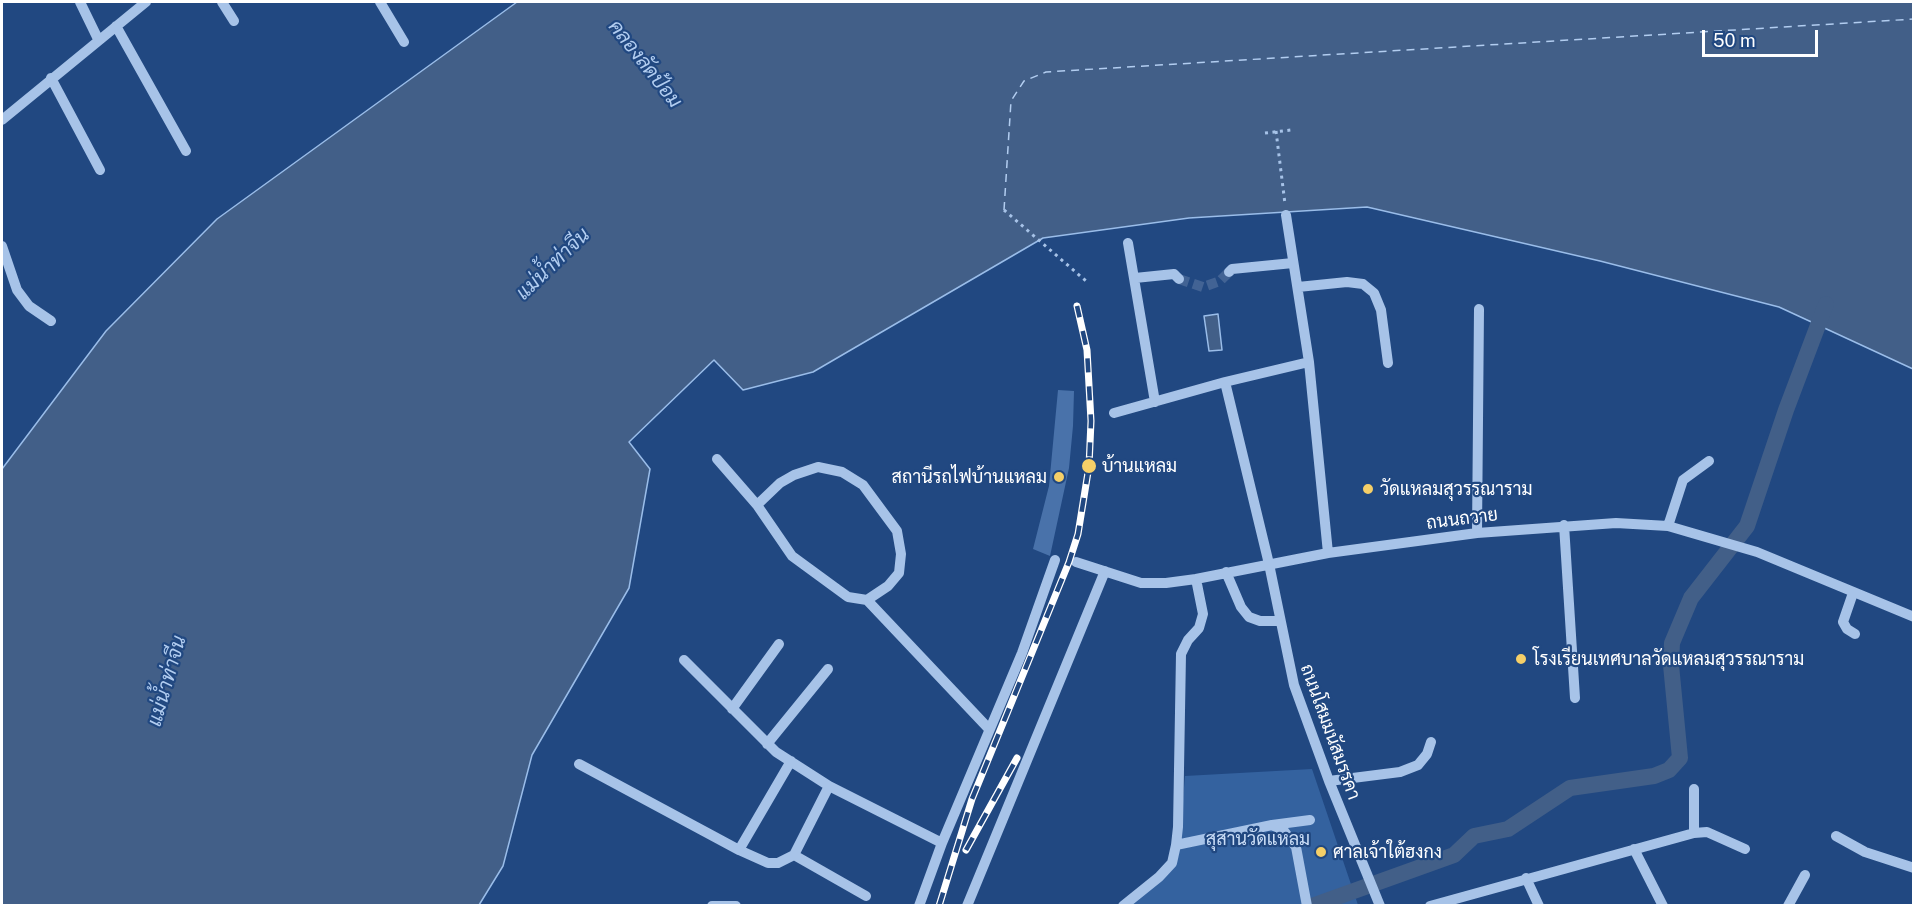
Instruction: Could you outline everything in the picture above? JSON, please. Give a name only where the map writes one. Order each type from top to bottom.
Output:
[{"type":"street","points":[[80,2],[98,39]]},
{"type":"street","points":[[2,120],[98,39],[147,2]]},
{"type":"street","points":[[222,2],[234,21]]},
{"type":"street","points":[[380,2],[404,42]]},
{"type":"street","points":[[116,26],[186,151]]},
{"type":"street","points":[[51,78],[100,170]]},
{"type":"street","points":[[1286,215],[1309,362],[1328,553]]},
{"type":"street","points":[[1128,243],[1155,402]]},
{"type":"street","points":[[2,246],[17,290],[29,306],[51,321]]},
{"type":"street","points":[[1229,272],[1232,268],[1293,263]]},
{"type":"street","points":[[1135,278],[1174,274],[1179,279]]},
{"type":"street","points":[[1298,287],[1347,282],[1363,284],[1374,293],[1381,310],[1388,363]]},
{"type":"street","points":[[1477,533],[1479,309]]},
{"type":"street","points":[[1114,413],[1225,382],[1309,362]]},
{"type":"street","name":"ถนนโสมมนัสมรรคา","points":[[1225,382],[1269,564],[1294,685],[1329,781],[1380,906]]},
{"type":"street","points":[[717,459],[757,505],[792,556],[848,597],[867,600],[989,729]]},
{"type":"street","points":[[1668,526],[1683,480],[1709,460]]},
{"type":"street","points":[[757,505],[780,483],[794,475],[818,467],[842,472],[863,485],[897,531],[902,554],[899,573],[888,586],[867,600]]},
{"type":"street","name":"ถนนถวาย","points":[[1076,562],[1141,583],[1196,579],[1328,553],[1477,533],[1616,523],[1668,526],[1757,552],[1914,617]]},
{"type":"street","points":[[1564,525],[1575,698]]},
{"type":"street","points":[[919,906],[942,843],[1022,653],[1055,560]]},
{"type":"street","points":[[967,906],[1105,571]]},
{"type":"street","points":[[1226,572],[1240,607],[1249,617],[1260,621],[1280,621]]},
{"type":"street","points":[[1123,906],[1159,877],[1172,863],[1178,827],[1180,662],[1188,640],[1199,628],[1203,614],[1196,579]]},
{"type":"street","points":[[1853,593],[1843,621],[1847,629],[1855,634]]},
{"type":"street","points":[[732,709],[779,644]]},
{"type":"street","points":[[684,660],[767,744],[790,761],[829,786],[942,843]]},
{"type":"street","points":[[767,744],[828,669]]},
{"type":"street","points":[[1329,781],[1400,772],[1418,765],[1427,754],[1431,742]]},
{"type":"street","points":[[739,850],[790,761]]},
{"type":"street","points":[[579,764],[739,850],[768,863],[778,863],[794,855],[829,786]]},
{"type":"street","points":[[1694,833],[1695,789]]},
{"type":"street","points":[[1176,845],[1272,825],[1310,820]]},
{"type":"street","points":[[1272,825],[1284,831],[1296,848],[1307,906]]},
{"type":"street","points":[[1430,906],[1694,833],[1707,832],[1744,849]]},
{"type":"street","points":[[1836,836],[1865,852],[1914,868]]},
{"type":"street","points":[[1634,849],[1663,906]]},
{"type":"street","points":[[794,855],[866,896]]},
{"type":"street","points":[[1788,906],[1805,875]]},
{"type":"street","points":[[1526,878],[1539,906]]},
{"type":"street","points":[[712,906],[736,906]]},
{"type":"path","points":[[1265,133],[1291,130]]},
{"type":"path","points":[[1276,131],[1286,215]]},
{"type":"path","points":[[1004,210],[1086,281]]},
{"type":"green space","name":"สุสานวัดแหลม","points":[[1312,769],[1358,905],[1127,906],[1178,858],[1185,776]]},
{"type":"water","points":[[517,2],[1913,2],[1913,369],[1779,307],[1600,261],[1367,207],[1189,218],[1043,238],[813,372],[743,390],[714,360],[629,442],[650,469],[629,588],[532,755],[503,866],[479,905],[2,905],[2,469],[106,331],[217,219]]},
{"type":"water","points":[[1218,314],[1222,350],[1209,351],[1204,316]]},
{"type":"building","name":"สถานีรถไฟบ้านแหลม","points":[[1058,390],[1074,391],[1073,426],[1069,468],[1050,556],[1033,549],[1049,486]]},
{"type":"waterway","points":[[1312,906],[1454,855],[1474,836],[1508,829],[1570,788],[1654,776],[1669,770],[1680,758],[1671,665],[1672,643],[1691,598],[1747,526],[1786,410],[1826,304]]},
{"type":"ferry route","points":[[1004,210],[1011,101],[1024,81],[1046,72],[1914,19]]},
{"type":"tunnel","points":[[1179,279],[1203,287],[1220,281],[1229,272]]},
{"type":"railway","points":[[939,906],[972,799],[1069,562],[1078,534],[1089,466],[1091,421],[1087,350],[1077,306]]},
{"type":"railway","points":[[966,850],[1017,758]]},
{"type":"place","name":"บ้านแหลม","points":[[1089,466]]},
{"type":"place","name":"สถานีรถไฟบ้านแหลม","points":[[1059,477]]},
{"type":"place","name":"วัดแหลมสุวรรณาราม","points":[[1368,489]]},
{"type":"place","name":"โรงเรียนเทศบาลวัดแหลมสุวรรณาราม","points":[[1521,659]]},
{"type":"place","name":"ศาลเจ้าใต้ฮงกง","points":[[1321,852]]},
{"type":"water label","name":"คลองลัดป้อม","points":[[645,64]]},
{"type":"water label","name":"แม่น้ำท่าจีน","points":[[553,264]]},
{"type":"water label","name":"แม่น้ำท่าจีน","points":[[167,681]]}]
